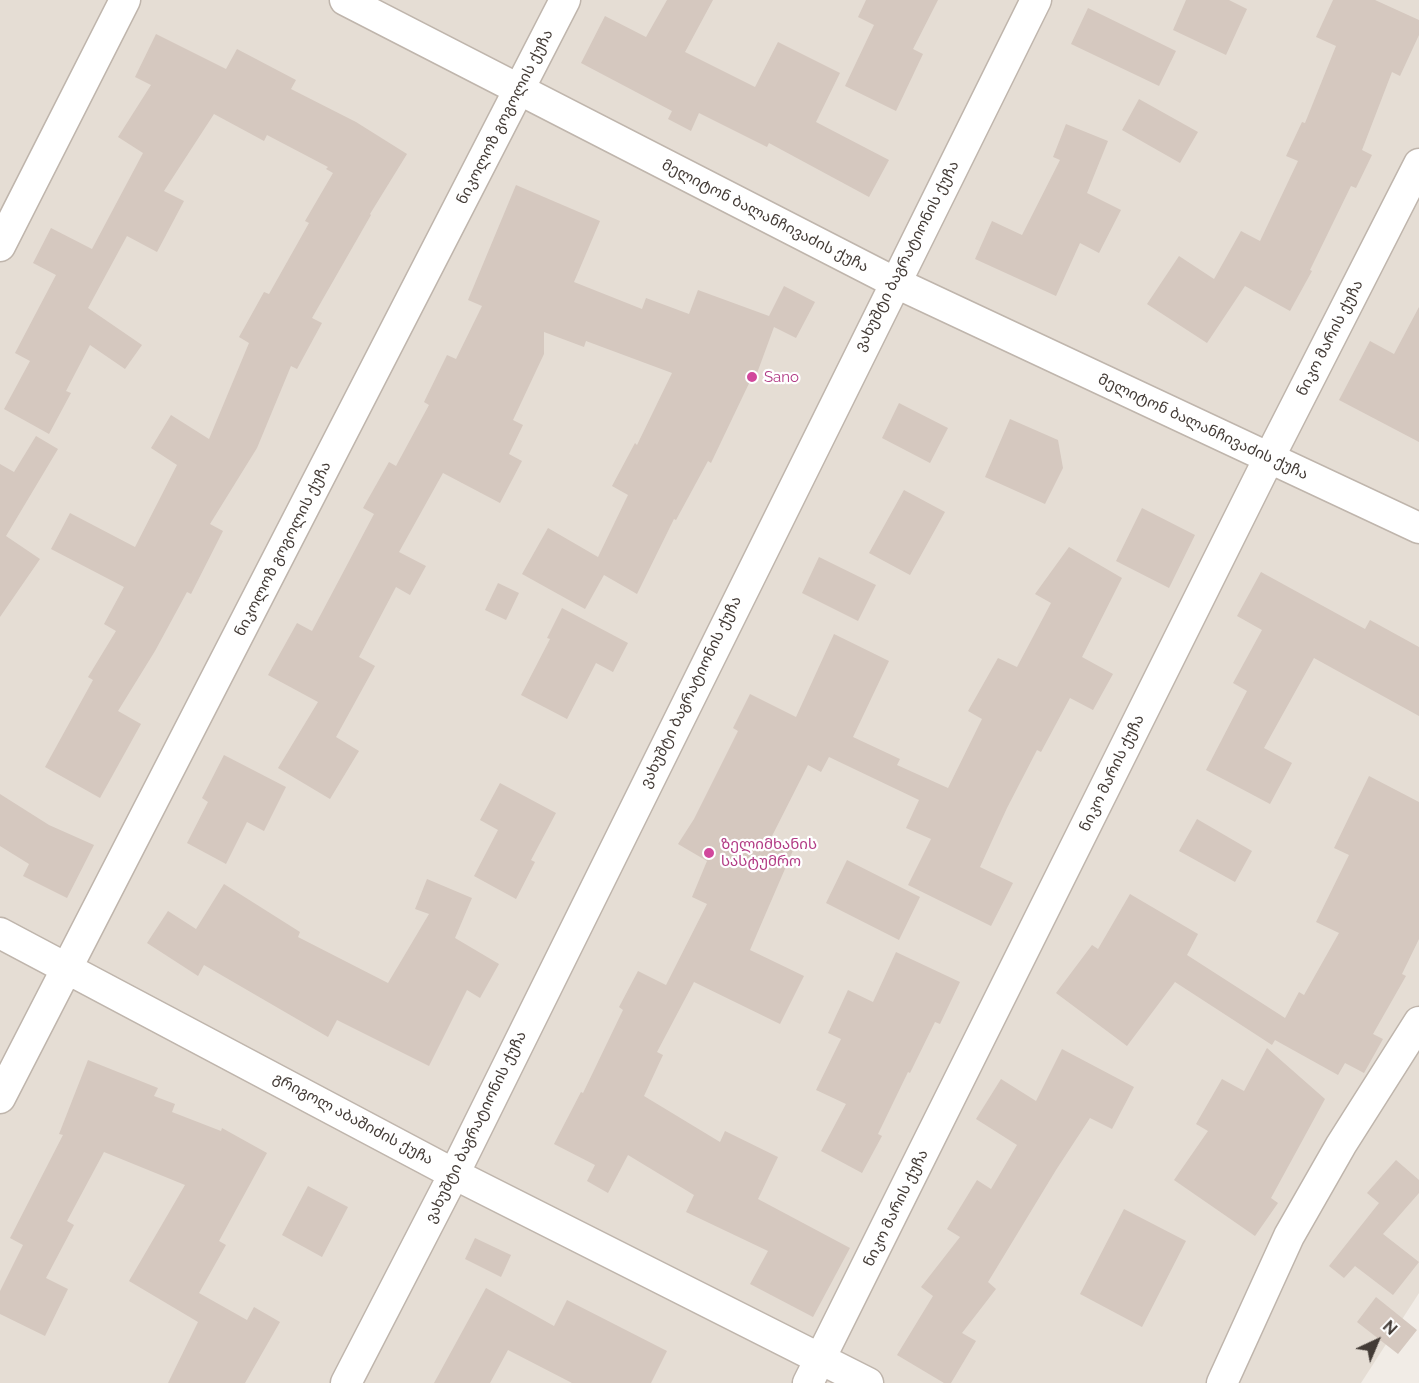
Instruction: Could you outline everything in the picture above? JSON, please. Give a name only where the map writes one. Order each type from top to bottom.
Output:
[{"type":"street","points":[[0,246],[125,0]]},
{"type":"street","name":"მელიტონ ბალანჩივაძის ქუჩა","points":[[345,0],[894,282],[1419,528]]},
{"type":"street","name":"ნიკოლოზ გოგოლის ქუჩა","points":[[0,1098],[565,0]]},
{"type":"street","name":"ვახუშტი ბაგრატიონის ქუჩა","points":[[346,1383],[454,1174],[894,282],[1036,0]]},
{"type":"street","name":"ნიკო მარის ქუჩა","points":[[814,1371],[1269,458],[1419,164]]},
{"type":"street","name":"გრიგოლ აბაშიძის ქუჩა","points":[[0,933],[68,967],[454,1174],[814,1371],[868,1383]]},
{"type":"street","points":[[1222,1383],[1289,1236],[1341,1145],[1419,1022]]},
{"type":"shaded area","points":[[0,0],[1419,0],[1419,1293],[1361,1383],[0,1383]]},
{"type":"building","points":[[667,0],[713,0],[685,52],[755,87],[778,42],[840,73],[816,122],[889,160],[869,197],[769,143],[767,147],[699,113],[691,131],[668,119],[672,111],[581,63],[605,16],[646,37]]},
{"type":"building","points":[[866,0],[938,0],[913,49],[923,54],[896,111],[845,86],[874,25],[858,17]]},
{"type":"building","points":[[1186,0],[1229,0],[1247,9],[1226,55],[1173,30]]},
{"type":"building","points":[[1333,0],[1375,0],[1419,20],[1419,35],[1400,76],[1392,72],[1362,150],[1372,155],[1356,188],[1351,186],[1310,270],[1312,271],[1290,311],[1245,286],[1207,343],[1147,304],[1179,256],[1214,279],[1241,231],[1260,241],[1298,161],[1286,156],[1302,122],[1305,123],[1336,46],[1316,37]]},
{"type":"building","points":[[1088,8],[1176,51],[1159,86],[1071,44]]},
{"type":"building","points":[[156,34],[226,69],[237,49],[296,80],[291,89],[356,122],[407,154],[370,214],[312,318],[322,323],[297,369],[291,366],[257,448],[210,524],[223,531],[191,594],[187,592],[155,651],[118,711],[141,724],[100,798],[45,767],[93,680],[88,677],[116,631],[104,624],[124,587],[51,549],[70,513],[135,547],[177,465],[151,448],[171,415],[209,439],[249,343],[239,337],[264,292],[269,294],[309,223],[305,221],[333,173],[326,169],[328,167],[267,135],[264,141],[214,114],[164,191],[184,201],[157,252],[127,236],[88,308],[142,345],[125,369],[90,345],[66,391],[71,393],[49,434],[4,409],[30,361],[15,353],[56,275],[33,263],[51,228],[92,249],[143,153],[118,137],[151,85],[135,77]]},
{"type":"building","points":[[1139,99],[1198,132],[1180,163],[1122,130]]},
{"type":"building","points":[[1066,124],[1108,141],[1087,193],[1121,210],[1099,253],[1080,243],[1056,296],[975,259],[992,221],[1022,235],[1060,160],[1053,157]]},
{"type":"building","points":[[516,185],[600,221],[574,282],[642,309],[646,298],[689,314],[698,290],[769,316],[784,286],[815,302],[796,338],[774,327],[756,376],[753,375],[711,463],[708,461],[676,520],[674,519],[637,594],[604,575],[585,609],[522,574],[548,528],[598,557],[628,495],[612,486],[635,443],[637,445],[672,373],[586,341],[584,347],[544,332],[544,354],[513,420],[523,425],[509,454],[522,461],[500,503],[443,473],[399,552],[426,566],[410,595],[396,587],[359,657],[375,666],[336,737],[359,751],[330,799],[278,768],[318,702],[268,675],[297,623],[312,631],[374,514],[363,508],[389,462],[396,466],[429,405],[424,402],[447,355],[456,359],[482,306],[468,300]]},
{"type":"building","points":[[1419,307],[1419,442],[1339,400],[1370,341],[1394,354]]},
{"type":"building","points":[[899,403],[948,428],[930,463],[882,438]]},
{"type":"building","points":[[1010,419],[1058,440],[1063,468],[1045,504],[985,477]]},
{"type":"building","points":[[36,436],[58,449],[6,536],[40,559],[0,617],[0,464],[14,472]]},
{"type":"building","points":[[904,490],[945,512],[910,575],[869,553]]},
{"type":"building","points":[[1142,508],[1195,535],[1169,588],[1116,561]]},
{"type":"building","points":[[1069,547],[1122,578],[1082,657],[1113,674],[1093,710],[1070,698],[1041,752],[1037,750],[1007,808],[980,867],[1013,883],[991,926],[908,885],[931,839],[906,828],[919,800],[829,757],[821,772],[808,765],[771,838],[794,848],[750,950],[804,976],[780,1024],[694,982],[657,1052],[663,1055],[644,1096],[720,1142],[725,1131],[778,1157],[758,1199],[850,1248],[813,1317],[750,1284],[768,1251],[686,1212],[694,1195],[628,1155],[608,1193],[587,1181],[595,1165],[554,1144],[581,1092],[583,1093],[623,1010],[619,1007],[638,971],[666,985],[707,904],[692,897],[707,861],[678,844],[694,819],[738,731],[733,728],[750,694],[796,717],[834,634],[889,661],[853,737],[900,759],[897,765],[948,788],[982,719],[968,711],[998,658],[1017,667],[1051,603],[1035,594]]},
{"type":"building","points":[[819,557],[876,585],[858,621],[802,593]]},
{"type":"building","points":[[1261,572],[1365,629],[1370,620],[1419,647],[1419,716],[1314,658],[1264,748],[1292,763],[1270,804],[1206,770],[1247,691],[1233,683],[1262,630],[1237,616]]},
{"type":"building","points":[[498,583],[519,593],[506,620],[485,610]]},
{"type":"building","points":[[562,608],[628,643],[613,672],[596,663],[567,719],[521,695],[550,639],[547,638]]},
{"type":"building","points":[[224,755],[286,787],[264,831],[247,822],[226,864],[187,843],[208,802],[202,798]]},
{"type":"building","points":[[1369,776],[1419,802],[1419,939],[1402,974],[1406,976],[1373,1034],[1383,1039],[1364,1073],[1345,1063],[1338,1075],[1275,1040],[1272,1045],[1175,982],[1127,1046],[1056,993],[1092,945],[1098,949],[1130,894],[1198,934],[1187,955],[1285,1018],[1299,992],[1304,995],[1339,933],[1316,922],[1349,855],[1334,848]]},
{"type":"building","points":[[500,783],[556,813],[531,860],[535,862],[516,899],[474,876],[498,830],[480,820]]},
{"type":"building","points":[[0,794],[49,825],[94,845],[67,898],[23,876],[29,864],[0,846]]},
{"type":"building","points":[[1197,819],[1252,851],[1235,882],[1179,851]]},
{"type":"building","points":[[847,860],[920,897],[899,940],[826,903]]},
{"type":"building","points":[[427,879],[472,898],[455,938],[499,964],[480,998],[467,990],[429,1066],[337,1020],[328,1037],[204,965],[198,976],[147,943],[168,911],[196,929],[224,884],[300,932],[298,937],[388,983],[429,914],[415,909]]},
{"type":"building","points":[[896,952],[960,982],[940,1024],[935,1022],[910,1073],[908,1072],[878,1134],[882,1136],[862,1173],[821,1151],[846,1104],[816,1090],[841,1039],[828,1033],[848,990],[873,1002]]},
{"type":"building","points":[[1267,1048],[1325,1099],[1271,1198],[1278,1203],[1255,1236],[1174,1180],[1208,1131],[1196,1124],[1222,1079],[1244,1091]]},
{"type":"building","points":[[1062,1049],[1134,1087],[1112,1129],[1090,1118],[1056,1170],[988,1282],[996,1289],[962,1333],[976,1341],[951,1383],[944,1383],[897,1355],[933,1296],[921,1287],[960,1237],[947,1229],[977,1180],[991,1189],[1017,1145],[976,1119],[1001,1079],[1036,1101]]},
{"type":"building","points":[[88,1060],[158,1088],[154,1096],[175,1104],[172,1112],[221,1131],[222,1128],[267,1153],[219,1241],[226,1245],[199,1293],[247,1320],[254,1307],[280,1322],[245,1383],[168,1383],[198,1322],[129,1281],[185,1185],[104,1152],[67,1221],[74,1225],[46,1278],[68,1289],[45,1336],[0,1314],[0,1291],[23,1245],[10,1238],[63,1135],[59,1134]]},
{"type":"building","points":[[1396,1160],[1419,1180],[1419,1193],[1383,1234],[1419,1262],[1393,1295],[1355,1266],[1344,1278],[1329,1266],[1379,1203],[1367,1193]]},
{"type":"building","points":[[308,1186],[348,1207],[322,1257],[282,1235]]},
{"type":"building","points":[[1124,1209],[1186,1241],[1142,1327],[1080,1294]]},
{"type":"building","points":[[475,1238],[511,1255],[501,1277],[465,1259]]},
{"type":"building","points":[[486,1288],[554,1326],[567,1300],[667,1351],[651,1383],[572,1383],[508,1350],[490,1383],[434,1383]]},
{"type":"building","points":[[1376,1297],[1417,1330],[1398,1354],[1357,1322]]},
{"type":"place","name":"Sano","points":[[752,377]]},
{"type":"place","name":"ზელიმხანის სასტუმრო","points":[[709,853]]}]
